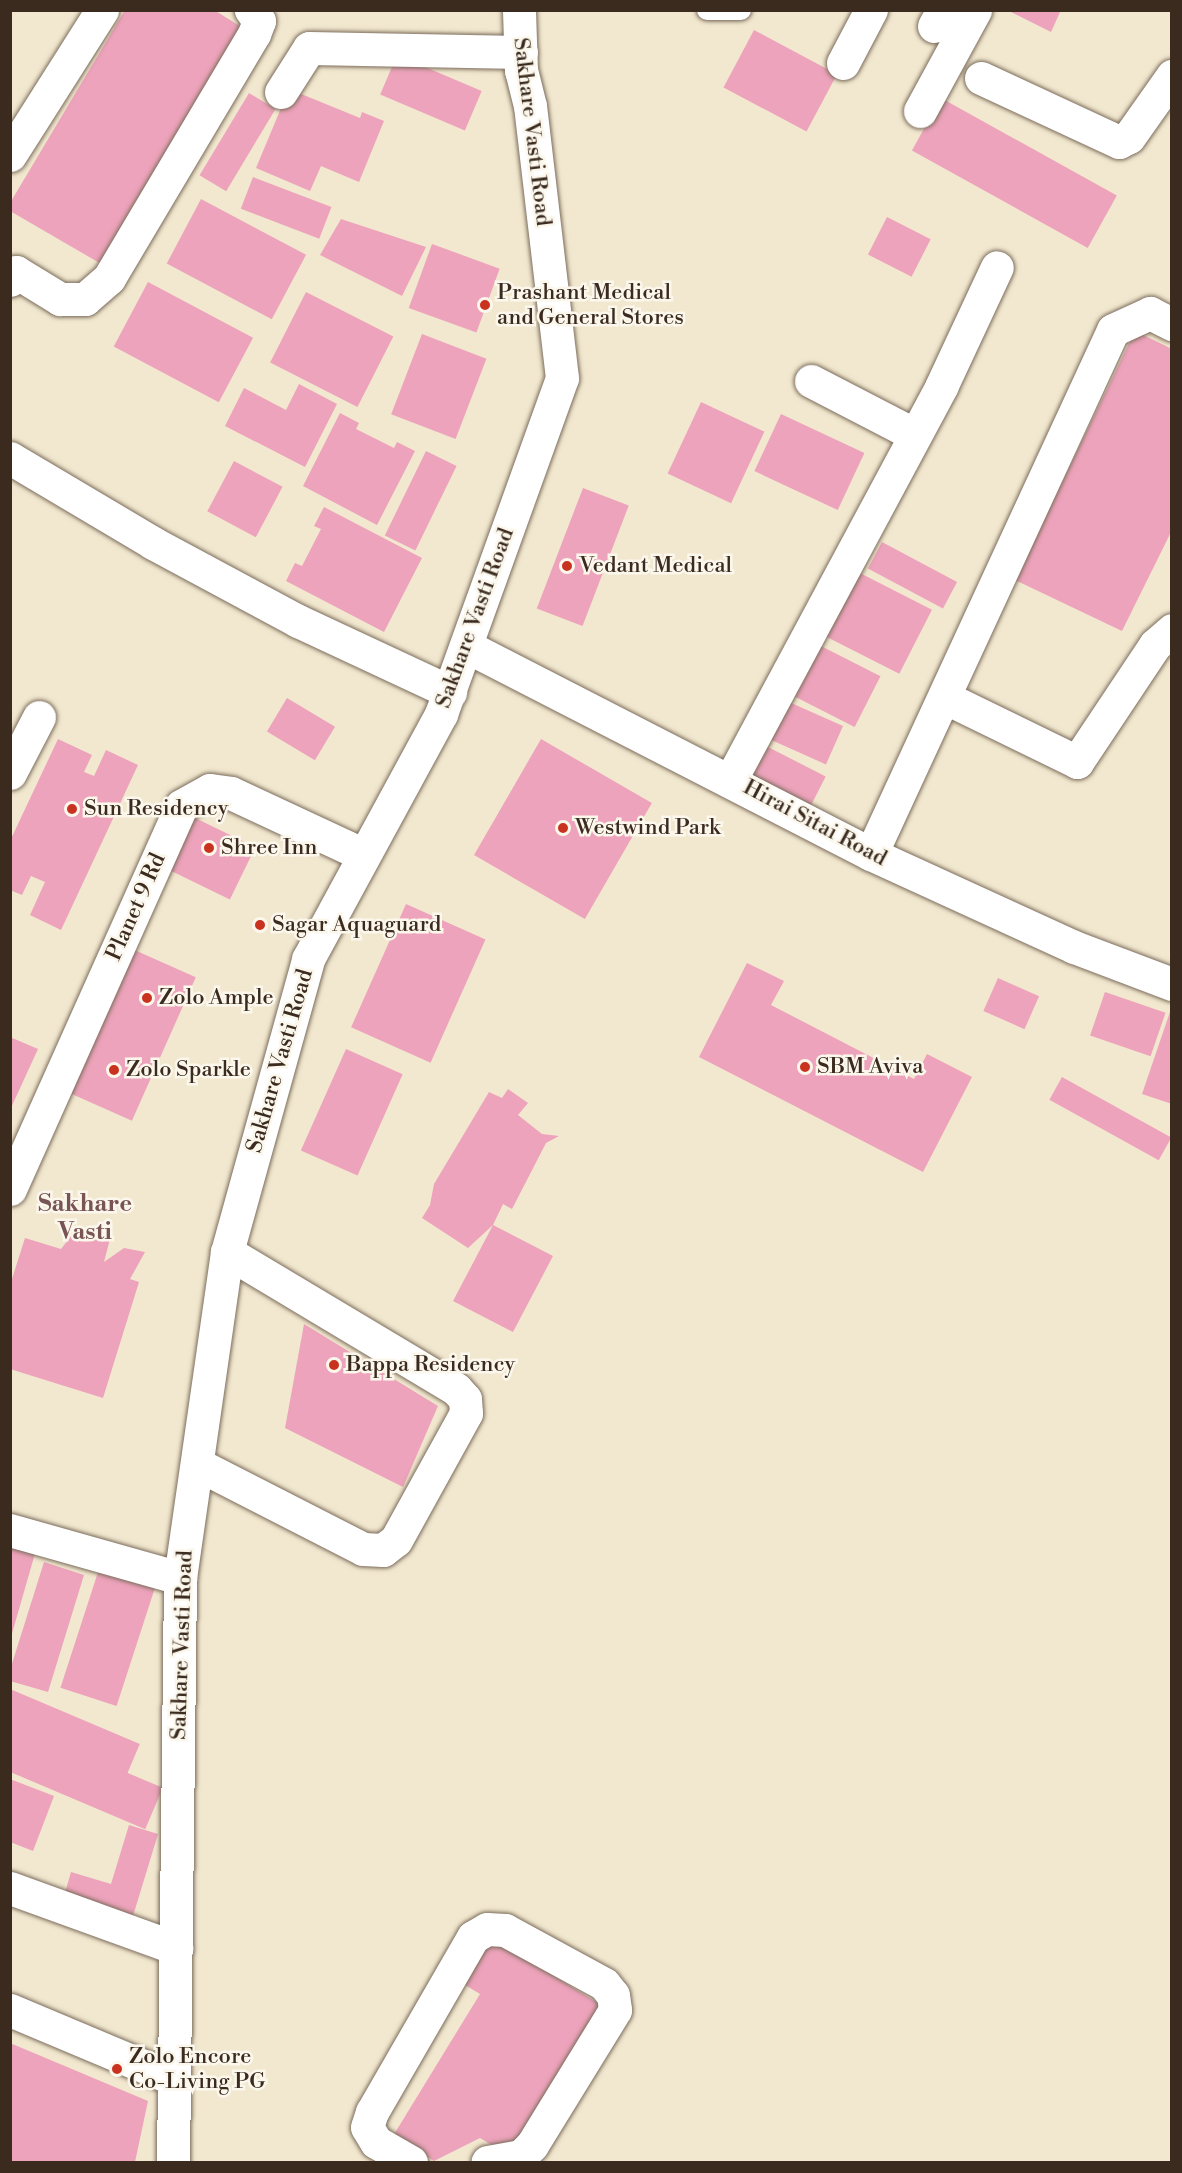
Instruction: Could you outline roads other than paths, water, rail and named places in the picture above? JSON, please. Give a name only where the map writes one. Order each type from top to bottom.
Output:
[{"type":"street","points":[[10,155],[102,10]]},
{"type":"street","points":[[12,273],[60,299],[85,299],[109,278],[254,34],[259,21],[251,10]]},
{"type":"street","name":"Sakhare Vasti Road","points":[[173,2163],[180,1578],[227,1252],[308,959],[450,692],[562,378],[520,52],[519,10]]},
{"type":"street","points":[[843,63],[871,10]]},
{"type":"street","points":[[920,111],[975,10]]},
{"type":"street","points":[[281,92],[309,48],[520,52]]},
{"type":"street","points":[[981,78],[1119,142],[1130,137],[1172,76]]},
{"type":"street","points":[[731,779],[915,435],[997,267]]},
{"type":"street","points":[[871,854],[946,698],[1113,330],[1150,313],[1172,324]]},
{"type":"street","points":[[811,381],[915,435]]},
{"type":"street","points":[[10,458],[153,543],[298,621],[450,692]]},
{"type":"street","points":[[946,698],[1077,762],[1155,645],[1172,630]]},
{"type":"street","name":"Hirai Sitai Road","points":[[466,646],[731,779],[871,854],[1074,947],[1172,984]]},
{"type":"street","points":[[10,773],[39,717]]},
{"type":"street","name":"Planet 9 Rd","points":[[10,1189],[181,806],[210,790],[231,793],[362,854]]},
{"type":"street","points":[[197,1464],[363,1549],[383,1550],[396,1540],[466,1413],[465,1399],[456,1389],[227,1252]]},
{"type":"street","points":[[10,1530],[180,1578]]},
{"type":"street","points":[[10,1888],[176,1948]]},
{"type":"street","points":[[411,2163],[376,2142],[368,2127],[372,2112],[473,1937],[487,1929],[505,1930],[604,1984],[613,1995],[615,2010],[532,2145],[521,2156],[499,2162]]},
{"type":"street","points":[[10,2010],[174,2079]]},
{"type":"lane","points":[[707,10],[715,14],[741,10]]},
{"type":"place","name":"Prashant Medical and General Stores","points":[[485,305]]},
{"type":"place","name":"Vedant Medical","points":[[567,566]]},
{"type":"place","name":"Sun Residency","points":[[72,809]]},
{"type":"place","name":"Westwind Park","points":[[563,828]]},
{"type":"place","name":"Shree Inn","points":[[209,848]]},
{"type":"place","name":"Sagar Aquaguard","points":[[260,925]]},
{"type":"place","name":"Zolo Ample","points":[[147,998]]},
{"type":"place","name":"SBM Aviva","points":[[805,1067]]},
{"type":"place","name":"Zolo Sparkle","points":[[114,1070]]},
{"type":"place","name":"Bappa Residency","points":[[334,1365]]},
{"type":"place","name":"Zolo Encore Co-Living PG","points":[[117,2069]]},
{"type":"district","name":"Sakhare Vasti","points":[[85,1219]]}]
